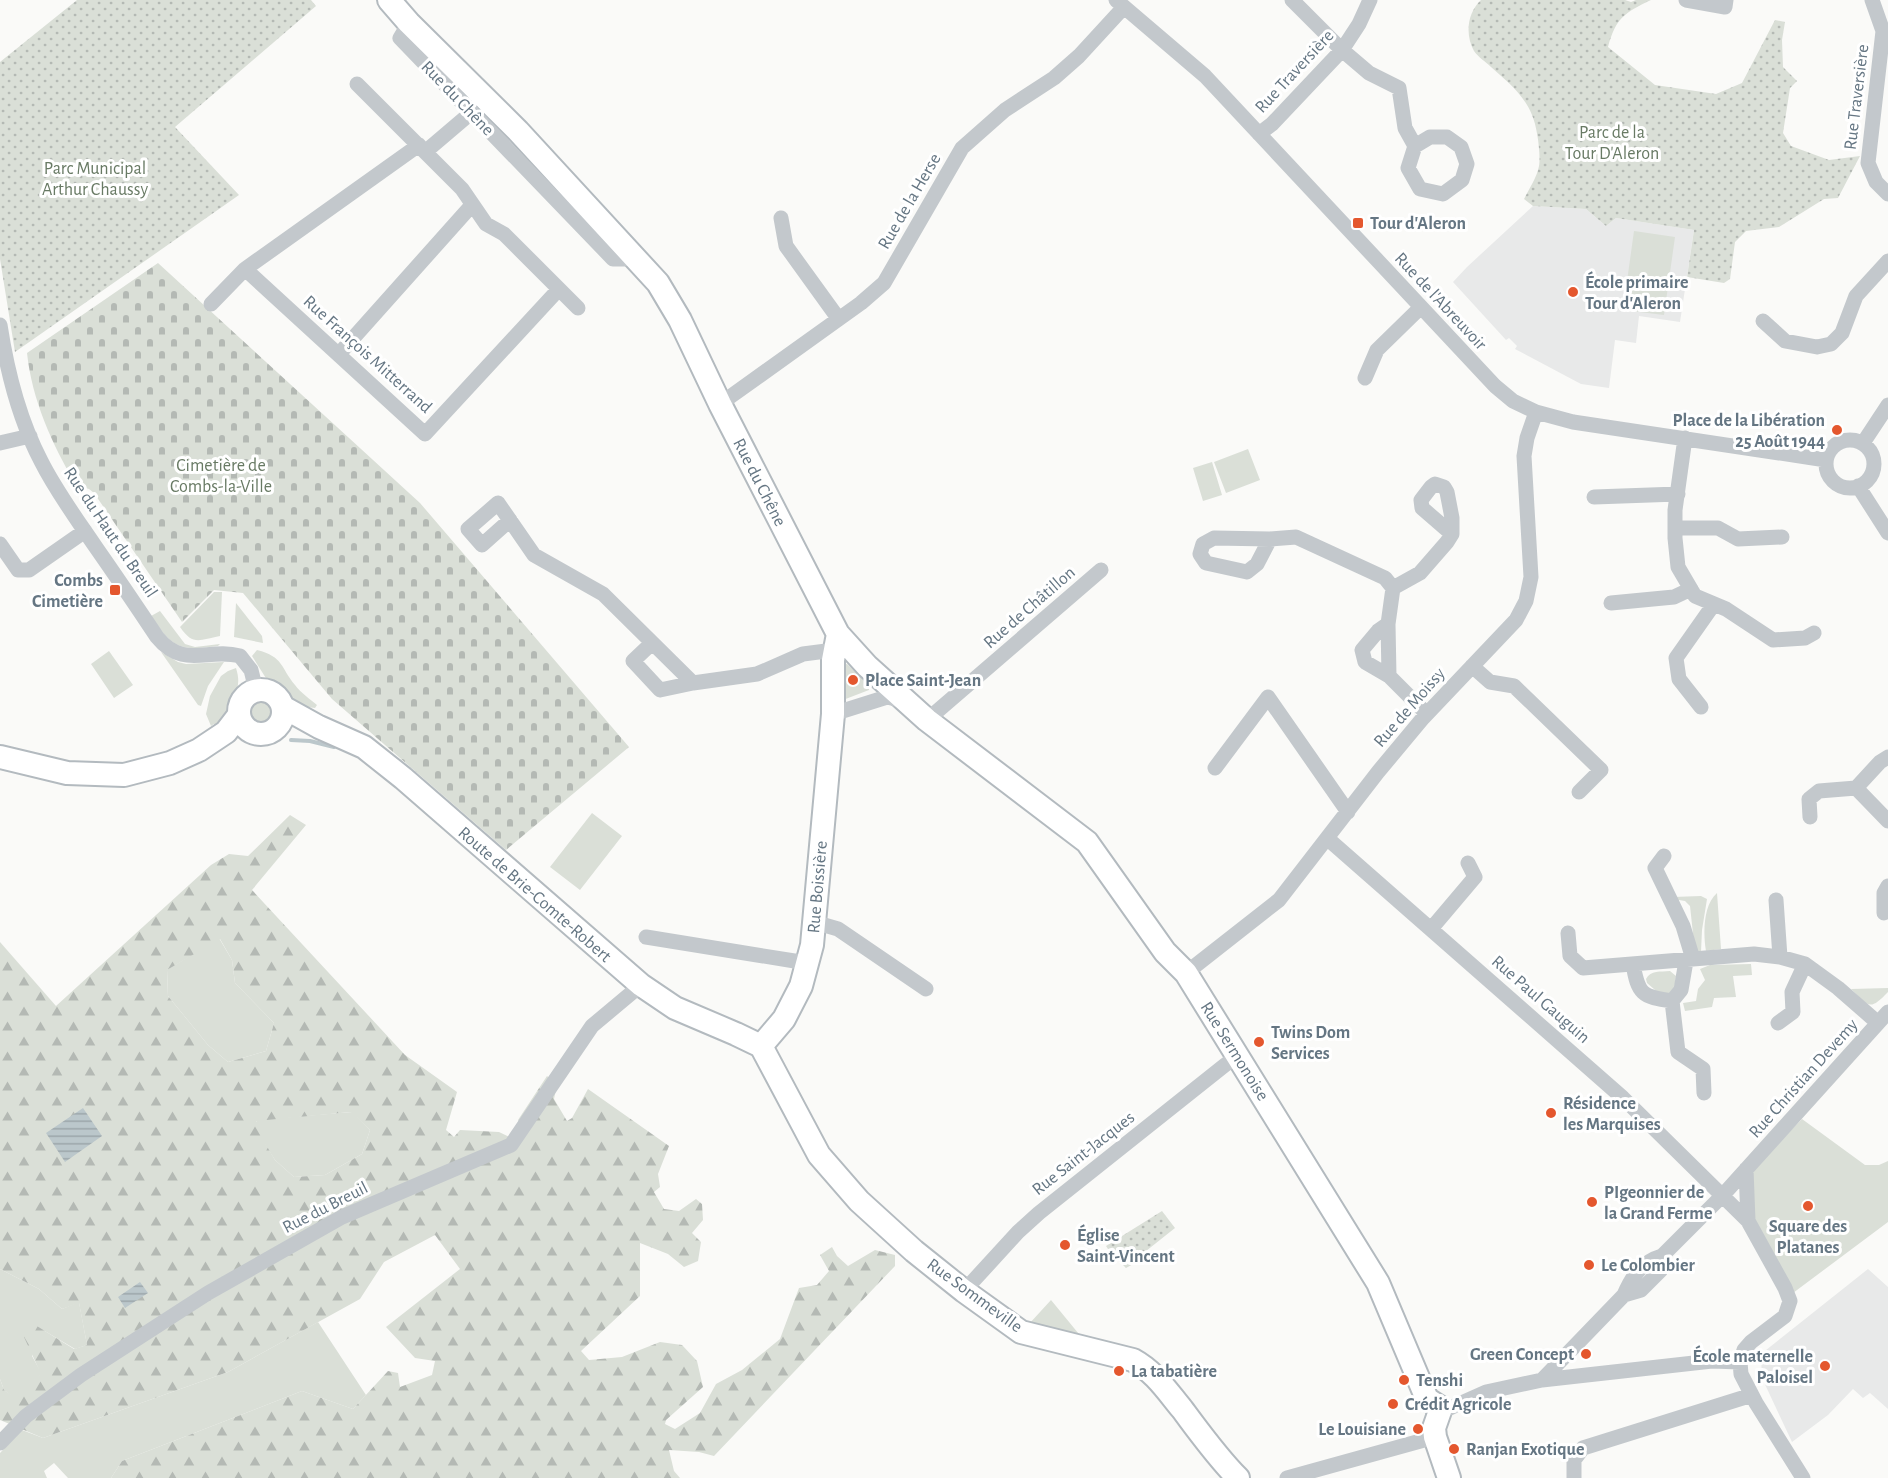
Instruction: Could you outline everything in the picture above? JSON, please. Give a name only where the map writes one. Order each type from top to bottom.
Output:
[{"type":"street","name":"Rue du Chêne","points":[[389,0],[409,23],[518,131],[632,252],[658,283],[680,320],[836,642],[867,666],[904,701]]},
{"type":"street","points":[[1292,0],[1342,50],[1369,72],[1399,88],[1405,128],[1415,146]]},
{"type":"street","name":"Rue Traversière","points":[[1259,134],[1272,124],[1342,50],[1359,24],[1370,0]]},
{"type":"street","points":[[1686,0],[1725,7],[1726,0]]},
{"type":"street","name":"Rue Traversière","points":[[1872,0],[1883,31],[1883,88],[1868,163],[1876,182],[1888,194]]},
{"type":"street","name":"Rue de l'Abreuvoir","points":[[1120,4],[1205,76],[1495,386],[1513,402],[1536,412],[1574,422],[1826,460]]},
{"type":"street","name":"Rue de la Herse","points":[[720,404],[861,303],[884,283],[962,148],[1005,110],[1063,71],[1079,56],[1120,4]]},
{"type":"street","name":"Rue du Chêne","points":[[409,23],[400,38],[613,259],[624,259],[632,252]]},
{"type":"street","points":[[357,84],[462,189],[486,224],[504,234],[578,308]]},
{"type":"street","points":[[211,304],[245,269],[472,112]]},
{"type":"street","points":[[339,354],[472,205]]},
{"type":"street","points":[[781,218],[786,246],[838,318]]},
{"type":"street","points":[[1763,321],[1785,341],[1816,347],[1831,344],[1842,333],[1856,296],[1888,261]]},
{"type":"street","name":"Rue François Mitterrand","points":[[245,269],[425,434],[559,289]]},
{"type":"street","points":[[1365,378],[1377,350],[1421,307]]},
{"type":"street","name":"Rue du Haut du Breuil","points":[[0,325],[14,390],[40,460],[52,482],[163,644],[170,650],[184,655],[226,653],[240,656],[250,670],[256,690]]},
{"type":"street","points":[[1863,443],[1888,405]]},
{"type":"street","name":"Rue de Moissy","points":[[1186,973],[1279,900],[1427,714],[1516,620],[1526,601],[1531,577],[1524,456],[1527,438],[1536,412]]},
{"type":"street","points":[[0,443],[30,436]]},
{"type":"street","points":[[1685,438],[1675,528],[1678,567],[1695,596],[1726,609],[1773,640],[1805,638],[1814,633]]},
{"type":"street","points":[[1847,440],[1863,443],[1872,455],[1873,470],[1870,477],[1858,486],[1850,488],[1835,482],[1829,476],[1826,468],[1828,453],[1840,442],[1847,440]]},
{"type":"street","points":[[1858,486],[1888,533]]},
{"type":"street","points":[[1594,497],[1678,494]]},
{"type":"street","points":[[510,520],[534,555],[603,594],[693,683]]},
{"type":"street","points":[[1675,528],[1718,528],[1738,539],[1782,537]]},
{"type":"street","points":[[0,544],[18,570],[29,570],[85,531]]},
{"type":"street","points":[[1393,588],[1420,573],[1452,534]]},
{"type":"street","points":[[1270,539],[1296,537],[1385,578],[1393,588],[1388,624],[1389,676]]},
{"type":"street","name":"Rue de Châtillon","points":[[927,720],[1101,570]]},
{"type":"street","points":[[1611,603],[1674,597],[1691,589]]},
{"type":"street","points":[[1701,707],[1679,680],[1676,658],[1714,604]]},
{"type":"street","points":[[1388,624],[1378,631],[1362,650],[1365,662],[1389,676],[1427,714]]},
{"type":"street","points":[[652,643],[633,661],[660,690],[757,674],[836,642]]},
{"type":"street","name":"Rue Boissière","points":[[761,1046],[784,1019],[801,986],[812,945],[836,642]]},
{"type":"street","points":[[1472,666],[1490,682],[1514,686],[1601,770],[1579,792]]},
{"type":"street","points":[[199,750],[225,745],[246,737],[273,722],[278,697],[272,692],[256,690],[243,698],[240,704],[239,716],[242,724],[248,730],[273,722]]},
{"type":"street","points":[[832,714],[887,697],[904,701]]},
{"type":"street","points":[[1215,768],[1268,697],[1348,812]]},
{"type":"street","name":"Rue Sermonoise","points":[[904,701],[1087,842],[1165,952],[1186,973],[1325,1195],[1378,1282],[1427,1399],[1441,1408]]},
{"type":"street","points":[[0,757],[67,774],[124,775],[170,764],[199,750],[226,732],[239,716]]},
{"type":"street","name":"Route de Brie-Comte-Robert","points":[[273,722],[319,727],[364,747],[403,778],[640,986],[675,1008],[761,1046]]},
{"type":"street","points":[[1810,817],[1809,799],[1819,791],[1856,788],[1880,762],[1888,757]]},
{"type":"street","points":[[1856,788],[1888,821]]},
{"type":"street","name":"Rue Paul Gauguin","points":[[1328,839],[1623,1098],[1748,1221]]},
{"type":"street","points":[[1664,855],[1655,868],[1683,926],[1690,960],[1681,990],[1672,1001],[1678,1052],[1703,1069],[1704,1093]]},
{"type":"street","points":[[1431,929],[1475,877],[1468,863]]},
{"type":"street","points":[[1884,913],[1884,893],[1888,886]]},
{"type":"street","points":[[1776,900],[1780,957]]},
{"type":"street","points":[[814,922],[838,929],[926,989]]},
{"type":"street","points":[[1568,933],[1570,956],[1582,968],[1754,954],[1780,957],[1805,964],[1883,1018]]},
{"type":"street","points":[[646,937],[807,963]]},
{"type":"street","points":[[1633,964],[1637,985],[1650,998],[1672,1001]]},
{"type":"street","points":[[1778,1023],[1793,1012],[1792,992],[1805,964]]},
{"type":"street","name":"Rue du Breuil","points":[[0,1443],[26,1416],[81,1375],[208,1293],[342,1217],[511,1144],[592,1026],[640,986]]},
{"type":"street","name":"Rue Christian Devemy","points":[[1542,1380],[1624,1295],[1630,1281],[1649,1260],[1662,1256],[1723,1195],[1883,1018]]},
{"type":"street","name":"Rue Sommeville","points":[[761,1046],[819,1155],[859,1202],[908,1246],[964,1291],[1021,1332],[1133,1360],[1142,1365],[1157,1377],[1220,1460],[1239,1478]]},
{"type":"street","name":"Rue Saint-Jacques","points":[[964,1291],[1018,1232],[1039,1213],[1225,1065],[1238,1058]]},
{"type":"street","points":[[1746,1169],[1748,1221],[1790,1301],[1785,1316],[1744,1350],[1740,1362],[1741,1374],[1803,1478]]},
{"type":"street","points":[[1449,1478],[1435,1437],[1434,1428],[1441,1408],[1450,1408],[1486,1392],[1542,1380],[1712,1361],[1740,1362]]},
{"type":"street","points":[[1574,1478],[1574,1460],[1583,1448],[1752,1395]]},
{"type":"street","points":[[1287,1478],[1435,1437]]},
{"type":"shaded area","name":"École primaire Tour d'Aleron","points":[[1533,206],[1586,209],[1606,226],[1616,218],[1694,230],[1680,322],[1639,316],[1636,343],[1615,340],[1609,388],[1581,384],[1515,349],[1517,346],[1509,338],[1506,340],[1453,282]]},
{"type":"shaded area","points":[[83,1108],[102,1136],[65,1162],[46,1133]]},
{"type":"shaded area","name":"École maternelle Paloisel","points":[[1868,1269],[1888,1287],[1888,1409],[1870,1393],[1863,1398],[1853,1389],[1828,1415],[1792,1442],[1762,1378],[1761,1354]]},
{"type":"shaded area","points":[[140,1282],[148,1293],[125,1308],[118,1297]]},
{"type":"green space","name":"Parc Municipal Arthur Chaussy","points":[[77,0],[311,0],[316,6],[175,127],[239,195],[15,352],[0,259],[0,62]]},
{"type":"green space","name":"Parc de la Tour D'Aleron","points":[[1481,0],[1625,0],[1631,2],[1651,0],[1622,18],[1614,29],[1608,47],[1655,85],[1716,94],[1742,83],[1775,20],[1785,22],[1782,40],[1783,67],[1797,81],[1790,88],[1783,133],[1791,146],[1829,160],[1860,156],[1838,198],[1824,199],[1779,227],[1746,231],[1735,242],[1730,279],[1724,283],[1687,277],[1694,230],[1616,218],[1606,226],[1586,209],[1533,206],[1524,199],[1539,166],[1539,147],[1535,126],[1529,108],[1520,95],[1474,51],[1471,45],[1470,18]]},
{"type":"green space","points":[[1634,231],[1675,237],[1664,315],[1623,310]]},
{"type":"green space","name":"Cimetière de Combs-la-Ville","points":[[158,263],[420,503],[629,747],[506,850],[332,699],[243,593],[214,590],[182,622],[94,493],[76,485],[59,454],[38,405],[27,353]]},
{"type":"green space","points":[[1248,449],[1260,480],[1226,493],[1214,462]]},
{"type":"green space","points":[[1212,462],[1222,495],[1203,501],[1193,468]]},
{"type":"green space","points":[[214,592],[222,592],[220,636],[202,640],[189,637],[180,627]]},
{"type":"green space","points":[[236,603],[262,636],[263,643],[234,637]]},
{"type":"green space","points":[[160,611],[185,644],[195,647],[220,644],[195,648],[178,645],[165,635],[151,616]]},
{"type":"green space","points":[[257,650],[272,656],[281,663],[297,688],[317,705],[315,708],[307,707],[305,713],[292,707],[283,693],[269,683],[252,656]]},
{"type":"green space","points":[[109,651],[133,685],[114,698],[91,664]]},
{"type":"green space","points":[[161,652],[186,664],[224,662],[208,686],[201,706],[198,705]]},
{"type":"green space","points":[[847,664],[869,685],[869,690],[843,700],[841,665]]},
{"type":"green space","points":[[236,668],[238,683],[231,716],[215,727],[214,724],[211,726],[206,714],[210,696],[221,676]]},
{"type":"green space","points":[[260,700],[265,701],[271,707],[271,717],[265,723],[260,724],[255,723],[249,717],[248,712],[249,707],[255,701]]},
{"type":"green space","points":[[592,813],[622,836],[580,890],[550,867]]},
{"type":"green space","points":[[290,815],[306,825],[252,890],[405,1055],[457,1092],[446,1130],[454,1137],[460,1130],[499,1132],[518,1141],[523,1132],[518,1120],[547,1076],[557,1085],[554,1099],[567,1121],[572,1118],[588,1089],[669,1146],[658,1174],[660,1187],[654,1192],[664,1209],[679,1211],[696,1199],[702,1204],[703,1220],[692,1233],[701,1242],[698,1261],[684,1267],[668,1254],[640,1243],[640,1296],[581,1351],[589,1360],[622,1357],[660,1342],[682,1345],[697,1361],[703,1387],[666,1420],[665,1424],[675,1429],[700,1413],[716,1384],[742,1370],[780,1339],[799,1288],[817,1285],[829,1271],[820,1255],[832,1247],[837,1256],[848,1266],[875,1250],[895,1255],[895,1266],[714,1456],[699,1452],[669,1450],[674,1471],[680,1478],[111,1478],[122,1461],[302,1391],[353,1409],[388,1371],[398,1373],[400,1387],[432,1375],[435,1361],[415,1358],[386,1327],[460,1269],[435,1235],[384,1262],[360,1299],[228,1372],[43,1438],[0,1420],[0,1379],[4,1390],[13,1396],[41,1374],[24,1337],[32,1323],[74,1349],[87,1345],[79,1303],[62,1309],[39,1289],[0,1269],[0,942],[56,1006],[211,865],[229,854],[248,856]],"holes":[[[220,939],[232,960],[235,983],[274,1023],[266,1051],[228,1062],[208,1045],[168,996],[167,970]],[[351,1112],[370,1130],[362,1154],[325,1175],[294,1177],[275,1160],[262,1138],[266,1131],[256,1121]]]},
{"type":"green space","points":[[1717,893],[1721,949],[1706,951],[1704,928],[1707,912],[1712,898]]},
{"type":"green space","points":[[1701,896],[1707,899],[1701,952],[1695,952],[1690,906],[1685,901],[1679,900],[1678,905],[1673,897]]},
{"type":"green space","points":[[219,938],[232,960],[235,983],[274,1023],[266,1051],[228,1062],[208,1045],[168,996],[167,970]]},
{"type":"green space","points":[[1751,964],[1752,975],[1733,976],[1736,997],[1714,998],[1712,1007],[1685,1011],[1683,1003],[1696,1001],[1698,989],[1705,980],[1700,969],[1710,965]]},
{"type":"green space","points":[[1670,971],[1676,976],[1674,991],[1670,995],[1662,996],[1647,983],[1646,979],[1653,973]]},
{"type":"green space","points":[[1888,988],[1888,992],[1873,1004],[1866,1003],[1851,989]]},
{"type":"green space","points":[[352,1112],[370,1130],[362,1154],[325,1175],[294,1177],[275,1160],[261,1138],[256,1120]]},
{"type":"green space","points":[[1802,1119],[1865,1165],[1879,1165],[1888,1161],[1888,1222],[1793,1293],[1753,1219],[1749,1173]]},
{"type":"green space","points":[[1162,1211],[1175,1228],[1141,1255],[1135,1263],[1126,1268],[1106,1246]]},
{"type":"green space","points":[[0,1269],[39,1289],[62,1309],[79,1302],[87,1345],[75,1349],[43,1330],[32,1356],[42,1374],[13,1397],[4,1390],[0,1379]]},
{"type":"green space","points":[[1051,1300],[1083,1339],[1029,1324]]},
{"type":"green space","points":[[318,1322],[366,1395],[353,1409],[302,1391],[122,1461],[111,1478],[68,1478],[54,1463],[44,1471],[47,1478],[0,1478],[0,1453],[22,1430],[43,1438],[228,1372]]},
{"type":"waterway","points":[[291,740],[310,741],[334,747]]},
{"type":"place","name":"Tour d'Aleron","points":[[1358,223]]},
{"type":"place","name":"École primaire Tour d'Aleron","points":[[1573,292]]},
{"type":"place","name":"Place de la Libération 25 Août 1944","points":[[1837,430]]},
{"type":"place","name":"Combs Cimetière","points":[[115,590]]},
{"type":"place","name":"Place Saint-Jean","points":[[853,680]]},
{"type":"place","name":"Twins Dom Services","points":[[1259,1042]]},
{"type":"place","name":"Résidence les Marquises","points":[[1551,1113]]},
{"type":"place","name":"PIgeonnier de la Grand Ferme","points":[[1592,1202]]},
{"type":"place","name":"Square des Platanes","points":[[1808,1206]]},
{"type":"place","name":"Église Saint-Vincent","points":[[1065,1245]]},
{"type":"place","name":"Le Colombier","points":[[1589,1265]]},
{"type":"place","name":"Green Concept","points":[[1586,1354]]},
{"type":"place","name":"École maternelle Paloisel","points":[[1825,1366]]},
{"type":"place","name":"La tabatière","points":[[1119,1371]]},
{"type":"place","name":"Tenshi","points":[[1404,1380]]},
{"type":"place","name":"Crédit Agricole","points":[[1393,1404]]},
{"type":"place","name":"Le Louisiane","points":[[1418,1429]]},
{"type":"place","name":"Ranjan Exotique","points":[[1454,1449]]}]
